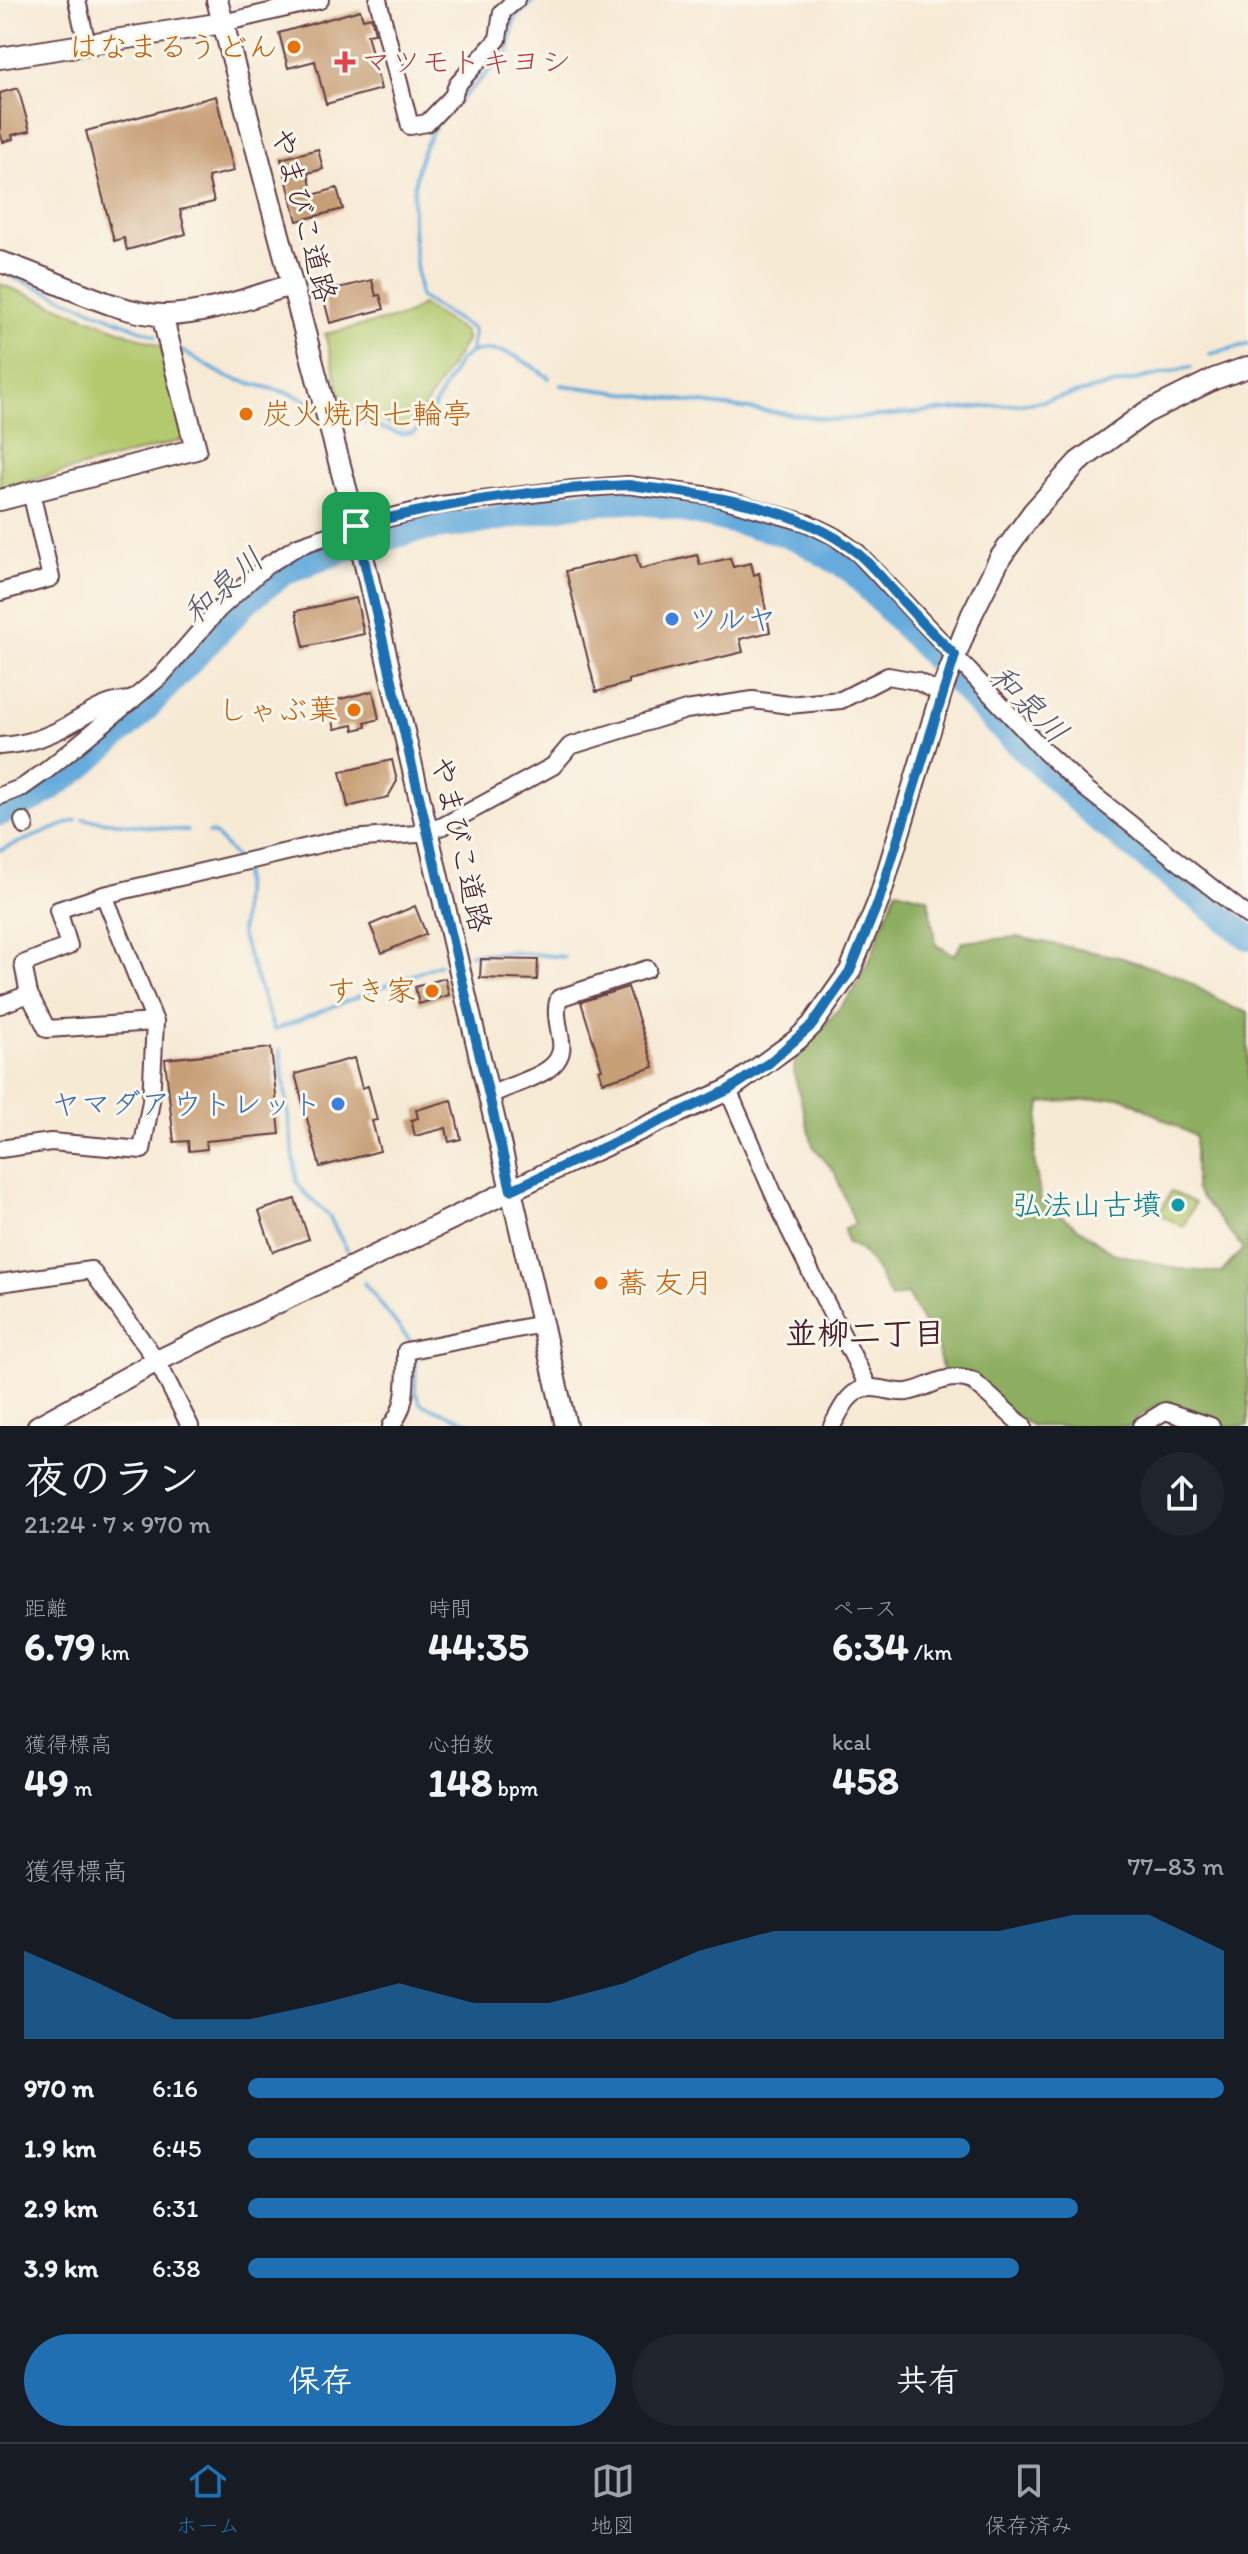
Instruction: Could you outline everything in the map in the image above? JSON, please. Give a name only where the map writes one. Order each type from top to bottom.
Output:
[{"type":"street","points":[[77,0],[87,45]]},
{"type":"street","name":"やまびこ道路","points":[[217,0],[364,558],[566,1426]]},
{"type":"street","points":[[0,58],[223,23],[320,0]]},
{"type":"street","points":[[378,0],[410,126],[427,123],[453,96],[457,85],[498,39],[502,12],[516,0]]},
{"type":"street","points":[[0,262],[137,313],[162,315],[187,314],[291,285]]},
{"type":"street","points":[[0,500],[196,449],[162,315]]},
{"type":"street","points":[[38,1426],[157,1361],[511,1190],[728,1090],[797,1040],[812,1025],[850,971],[879,900],[953,659],[1000,558],[1033,512],[1078,462],[1145,413],[1214,379],[1248,367]]},
{"type":"street","points":[[0,796],[23,787],[47,770],[133,700],[161,676],[218,610],[266,566],[298,546],[440,505],[628,485],[712,496],[807,523],[834,536],[858,553],[953,659],[1045,752],[1086,789],[1248,916]]},
{"type":"street","points":[[0,592],[51,578],[31,492]]},
{"type":"street","points":[[155,1022],[47,1029],[29,994],[23,964],[69,946],[51,912],[104,895],[337,840],[427,832],[553,766],[570,746],[686,710],[753,700],[789,705],[841,700],[888,676],[942,690]]},
{"type":"street","points":[[0,746],[49,735],[101,707],[133,700]]},
{"type":"street","points":[[0,1149],[51,1142],[142,1150],[151,1101],[155,1022],[104,895]]},
{"type":"street","points":[[489,1096],[522,1084],[559,1061],[563,1051],[556,1006],[559,998],[647,969]]},
{"type":"street","points":[[0,1005],[29,994]]},
{"type":"street","points":[[728,1090],[789,1229],[869,1388]]},
{"type":"street","points":[[0,1283],[91,1270],[157,1361],[190,1426]]},
{"type":"street","points":[[391,1426],[405,1402],[406,1351],[542,1324]]},
{"type":"street","points":[[832,1426],[843,1405],[856,1392],[869,1388],[906,1392],[942,1379],[965,1378],[973,1381],[1023,1426]]},
{"type":"street","points":[[1143,1425],[1165,1411],[1211,1426]]},
{"type":"green space","points":[[0,284],[161,346],[186,439],[0,489]]},
{"type":"green space","points":[[422,305],[465,332],[466,341],[413,425],[401,428],[344,408],[325,334],[404,316]]},
{"type":"green space","points":[[896,890],[928,898],[936,945],[955,955],[962,942],[1017,937],[1119,957],[1178,976],[1233,1008],[1248,1012],[1248,1426],[1225,1426],[1159,1404],[1138,1417],[1132,1426],[1032,1426],[942,1369],[938,1350],[907,1294],[891,1298],[868,1258],[847,1243],[844,1229],[855,1224],[834,1171],[813,1146],[794,1074],[795,1060],[853,992],[871,957]],"holes":[[[1123,1097],[1195,1136],[1195,1189],[1243,1249],[1221,1273],[1179,1269],[1113,1253],[1041,1201],[1034,1159],[1041,1103]]]},
{"type":"green space","points":[[1171,1191],[1195,1203],[1183,1227],[1159,1214]]},
{"type":"building","name":"マツモトキヨシ","points":[[360,10],[363,19],[371,17],[375,33],[367,34],[381,89],[326,104],[315,61],[288,68],[279,33]]},
{"type":"building","points":[[18,88],[30,131],[12,135],[13,139],[3,142],[0,93]]},
{"type":"building","points":[[216,96],[234,171],[208,177],[214,202],[180,210],[186,234],[127,250],[124,238],[114,241],[86,131]]},
{"type":"building","points":[[318,149],[323,169],[308,173],[313,195],[337,188],[343,209],[297,221],[281,159]]},
{"type":"building","points":[[372,280],[376,296],[380,295],[384,309],[330,323],[322,292]]},
{"type":"building","name":"ツルヤ","points":[[636,554],[640,569],[697,555],[700,565],[730,558],[733,567],[751,563],[754,575],[759,573],[770,632],[740,639],[743,652],[628,680],[629,683],[596,692],[566,571]]},
{"type":"building","points":[[356,598],[364,634],[304,647],[296,611]]},
{"type":"building","name":"しゃぶ葉","points":[[373,691],[379,719],[354,730],[353,725],[335,729],[328,702]]},
{"type":"building","points":[[392,760],[397,781],[388,797],[348,807],[340,772]]},
{"type":"building","points":[[415,906],[426,934],[382,953],[370,925]]},
{"type":"building","points":[[481,959],[538,960],[537,980],[480,978]]},
{"type":"building","name":"すき家","points":[[445,978],[449,995],[419,1004],[415,987]]},
{"type":"building","points":[[628,987],[654,1067],[603,1082],[599,1070],[602,1069],[581,1002]]},
{"type":"building","points":[[271,1048],[280,1134],[206,1141],[207,1149],[189,1151],[188,1141],[174,1142],[165,1059]]},
{"type":"building","name":"ヤマダアウトレット","points":[[354,1058],[362,1088],[368,1086],[377,1120],[372,1121],[380,1151],[320,1167],[295,1074]]},
{"type":"building","points":[[452,1100],[461,1139],[449,1142],[446,1128],[415,1136],[411,1120],[418,1118],[416,1110]]},
{"type":"building","points":[[295,1199],[309,1239],[273,1252],[259,1211]]},
{"type":"waterway","points":[[457,103],[508,52],[515,18],[534,0]]},
{"type":"waterway","points":[[334,412],[400,434],[413,433],[425,423],[459,361],[471,352],[474,330],[420,297],[413,227],[415,181],[420,159],[442,118]]},
{"type":"waterway","points":[[10,276],[156,336]]},
{"type":"waterway","points":[[1210,354],[1248,344]]},
{"type":"waterway","points":[[180,350],[227,377],[292,394],[315,404]]},
{"type":"waterway","points":[[471,352],[504,352],[549,378]]},
{"type":"waterway","points":[[561,385],[835,420],[1039,402],[1191,367]]},
{"type":"waterway","name":"和泉川","points":[[0,813],[39,796],[80,768],[136,719],[248,600],[285,572],[340,551],[414,530],[584,503],[626,501],[658,504],[773,530],[801,540],[853,571],[996,723],[1100,821],[1248,937]]},
{"type":"waterway","points":[[84,819],[187,831]]},
{"type":"waterway","points":[[0,850],[76,820]]},
{"type":"waterway","points":[[209,833],[215,834],[236,858]]},
{"type":"waterway","points":[[244,871],[241,934],[274,1030],[440,964]]},
{"type":"waterway","points":[[471,954],[511,952],[564,957]]},
{"type":"waterway","points":[[280,1050],[297,1182],[329,1216],[347,1250]]},
{"type":"waterway","points":[[364,1283],[410,1341]]},
{"type":"waterway","points":[[416,1358],[415,1391],[421,1404],[478,1426]]},
{"type":"place","name":"はなまるうどん","points":[[294,47]]},
{"type":"place","name":"マツモトキヨシ","points":[[345,62]]},
{"type":"place","name":"炭火焼肉七輪亭","points":[[246,414]]},
{"type":"place","name":"ツルヤ","points":[[672,619]]},
{"type":"place","name":"しゃぶ葉","points":[[354,710]]},
{"type":"place","name":"すき家","points":[[432,991]]},
{"type":"place","name":"ヤマダアウトレット","points":[[338,1104]]},
{"type":"place","name":"弘法山古墳","points":[[1178,1205]]},
{"type":"place","name":"蕎 友月","points":[[601,1283]]},
{"type":"district","name":"並柳二丁目","points":[[865,1333]]},
{"type":"route","points":[[628,485],[712,496],[807,523],[834,536],[858,553],[955,655],[879,900],[850,971],[812,1025],[769,1063],[728,1090],[511,1190],[457,966],[418,785],[356,526],[440,505],[600,486],[628,485]]}]
